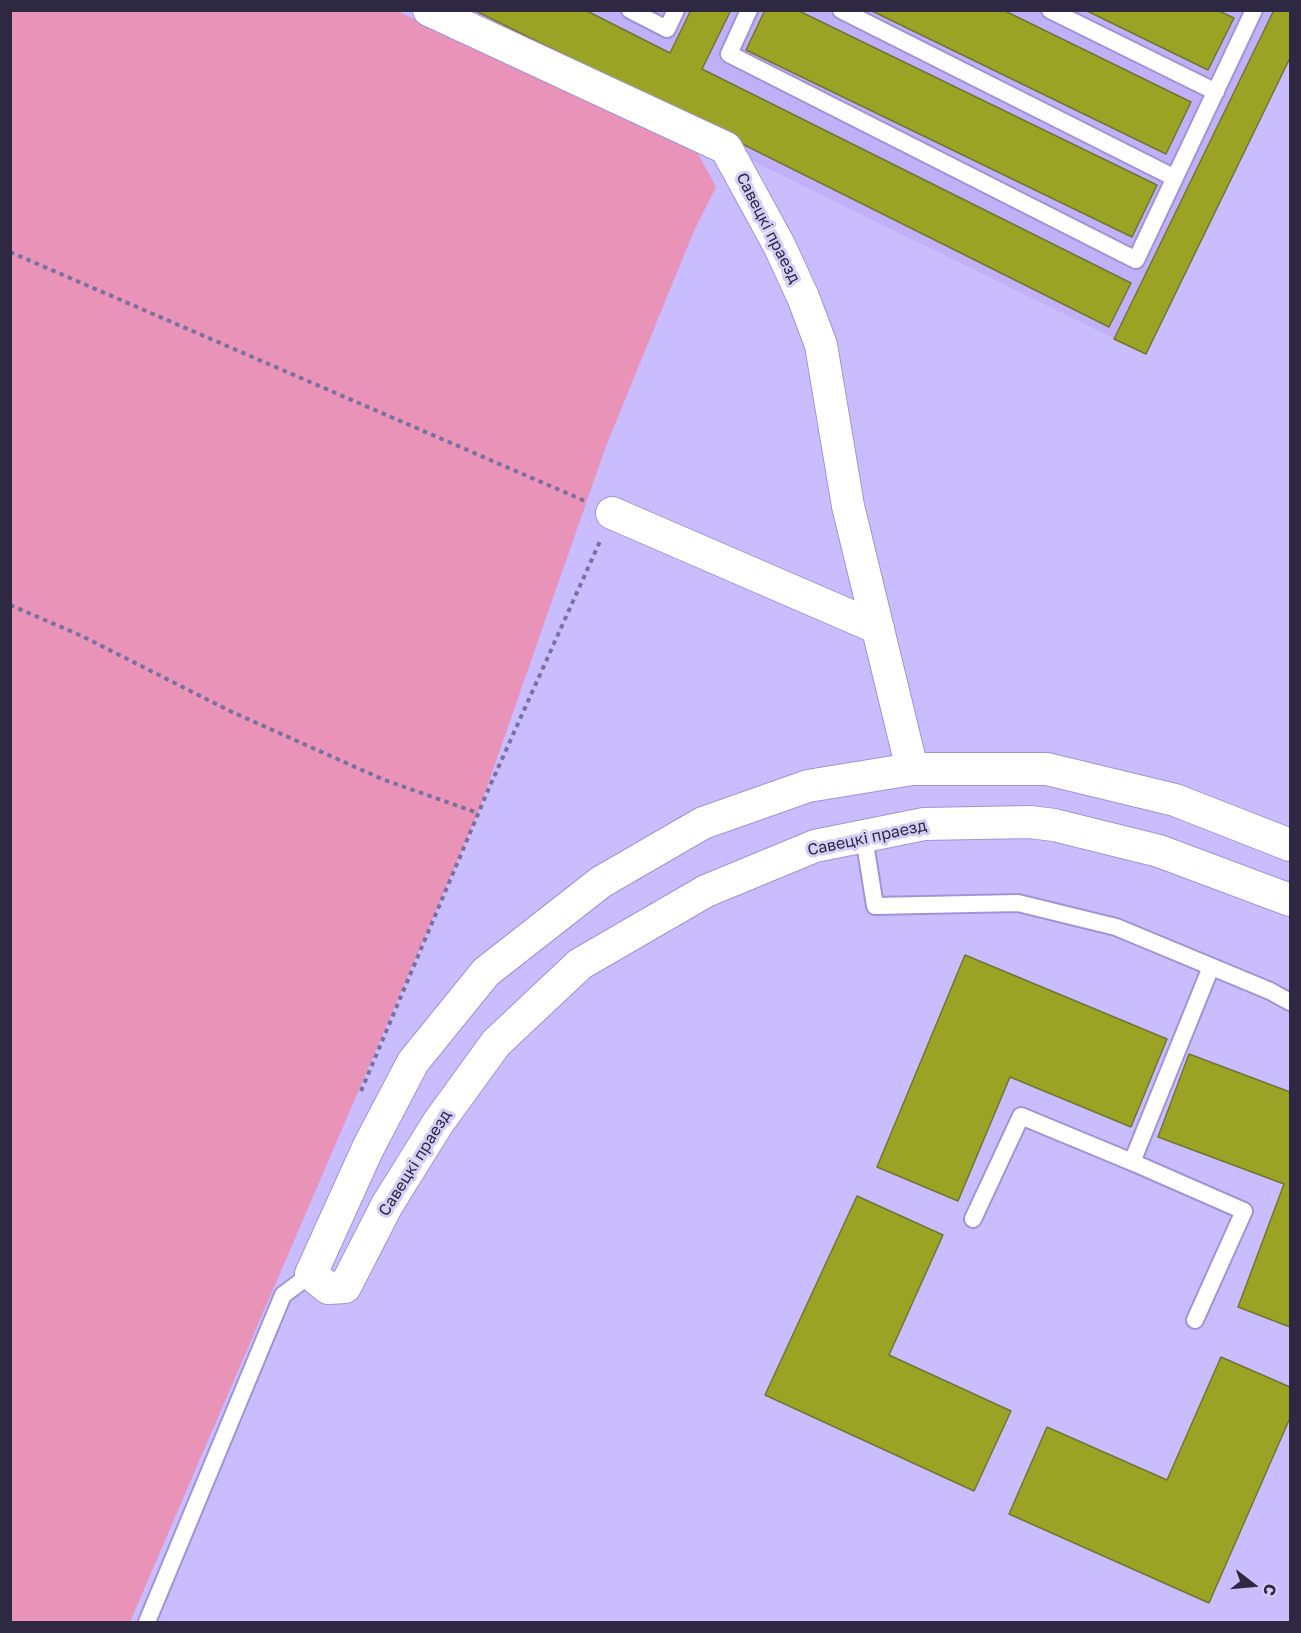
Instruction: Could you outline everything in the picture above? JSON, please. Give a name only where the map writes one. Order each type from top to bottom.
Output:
[{"type":"street","name":"Савецкі праезд","points":[[429,10],[726,148],[779,245],[803,297],[821,345],[848,506],[912,769]]},
{"type":"street","points":[[612,513],[878,628]]},
{"type":"street","points":[[311,1274],[368,1148],[414,1062],[486,972],[601,882],[703,823],[808,786],[912,769],[1047,769],[1175,800],[1290,845]]},
{"type":"street","name":"Савецкі праезд","points":[[311,1274],[328,1288],[345,1287],[387,1204],[438,1122],[496,1043],[580,964],[706,891],[815,846],[924,824],[1030,822],[1054,825],[1159,851],[1290,900]]},
{"type":"lane","points":[[630,10],[667,29],[676,10]]},
{"type":"lane","points":[[749,10],[729,54],[1136,260],[1254,10]]},
{"type":"lane","points":[[841,10],[1175,178]]},
{"type":"lane","points":[[1050,10],[1216,92]]},
{"type":"lane","points":[[864,837],[876,906],[1018,903],[1116,927],[1270,991],[1290,1002]]},
{"type":"lane","points":[[1132,1162],[1211,967]]},
{"type":"lane","points":[[973,1219],[1021,1116],[1244,1211],[1195,1320]]},
{"type":"lane","points":[[147,1623],[284,1295],[311,1274]]},
{"type":"path","points":[[10,252],[612,513],[478,813],[359,1095]]},
{"type":"path","points":[[10,605],[82,636],[230,711],[371,774],[478,813]]},
{"type":"shaded area","points":[[11,11],[397,11],[695,148],[716,187],[693,233],[605,449],[478,813],[130,1622],[11,1622]]},
{"type":"shaded area","points":[[447,11],[1290,11],[1290,58],[1146,354]]},
{"type":"building","points":[[474,10],[585,10],[670,53],[691,10],[731,10],[702,69],[1131,283],[1109,327]]},
{"type":"building","points":[[765,10],[797,10],[1157,185],[1132,237],[746,50]]},
{"type":"building","points":[[870,10],[1003,10],[1191,102],[1166,154]]},
{"type":"building","points":[[1085,10],[1217,10],[1234,18],[1208,70]]},
{"type":"building","points":[[1274,10],[1290,10],[1290,58],[1146,354],[1114,339]]},
{"type":"building","points":[[965,955],[1167,1039],[1131,1127],[1010,1077],[958,1201],[877,1167]]},
{"type":"building","points":[[1189,1054],[1290,1092],[1290,1327],[1238,1307],[1284,1184],[1158,1137]]},
{"type":"building","points":[[857,1196],[943,1235],[889,1355],[1011,1411],[974,1491],[765,1395]]},
{"type":"building","points":[[1221,1357],[1290,1387],[1290,1418],[1209,1603],[1009,1514],[1047,1427],[1167,1480]]}]
